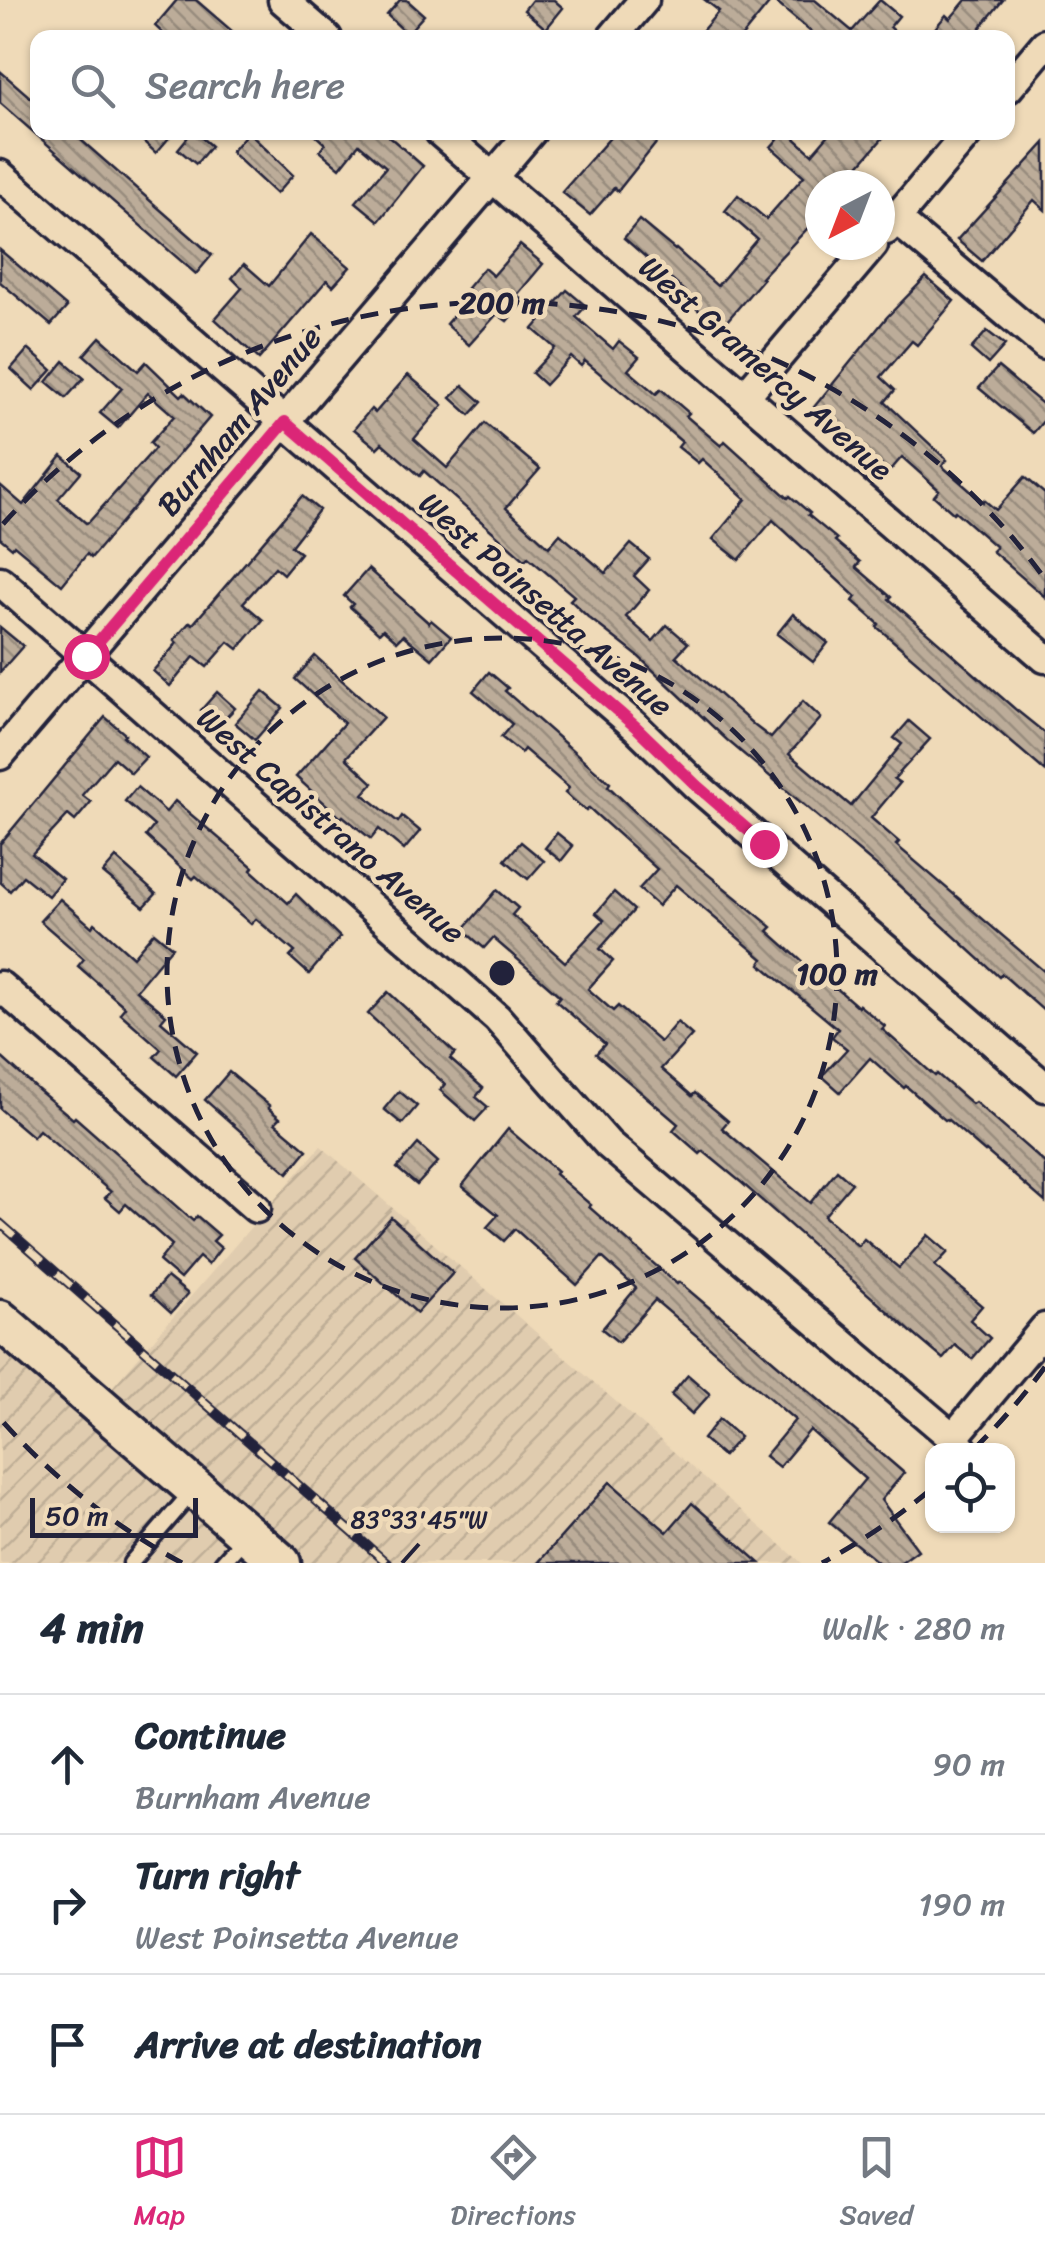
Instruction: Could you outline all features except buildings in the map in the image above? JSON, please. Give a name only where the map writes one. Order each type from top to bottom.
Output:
[{"type":"main road","points":[[0,1320],[281,1563]]},
{"type":"street","points":[[282,0],[318,30]]},
{"type":"street","points":[[619,30],[644,0]]},
{"type":"street","points":[[1015,80],[1045,44]]},
{"type":"street","name":"West Gramercy Avenue","points":[[449,140],[1045,658]]},
{"type":"street","name":"Burnham Avenue","points":[[0,755],[524,140]]},
{"type":"street","points":[[895,220],[962,140]]},
{"type":"street","name":"West Poinsetta Avenue","points":[[0,175],[1045,1086]]},
{"type":"street","points":[[895,233],[1045,346]]},
{"type":"street","points":[[745,396],[861,260]]},
{"type":"street","name":"West Capistrano Avenue","points":[[0,581],[497,1018],[608,1144],[957,1443]]},
{"type":"street","points":[[0,986],[256,1208]]},
{"type":"street","points":[[959,1443],[1045,1328]]},
{"type":"lane","points":[[130,1563],[195,1488]]},
{"type":"lane","points":[[222,1563],[248,1534]]},
{"type":"shaded area","points":[[321,1146],[802,1563],[0,1563],[0,1320],[97,1405]]},
{"type":"railway","points":[[0,1223],[387,1563]]},
{"type":"route","points":[[86,656],[285,422],[636,727],[764,844]]}]
